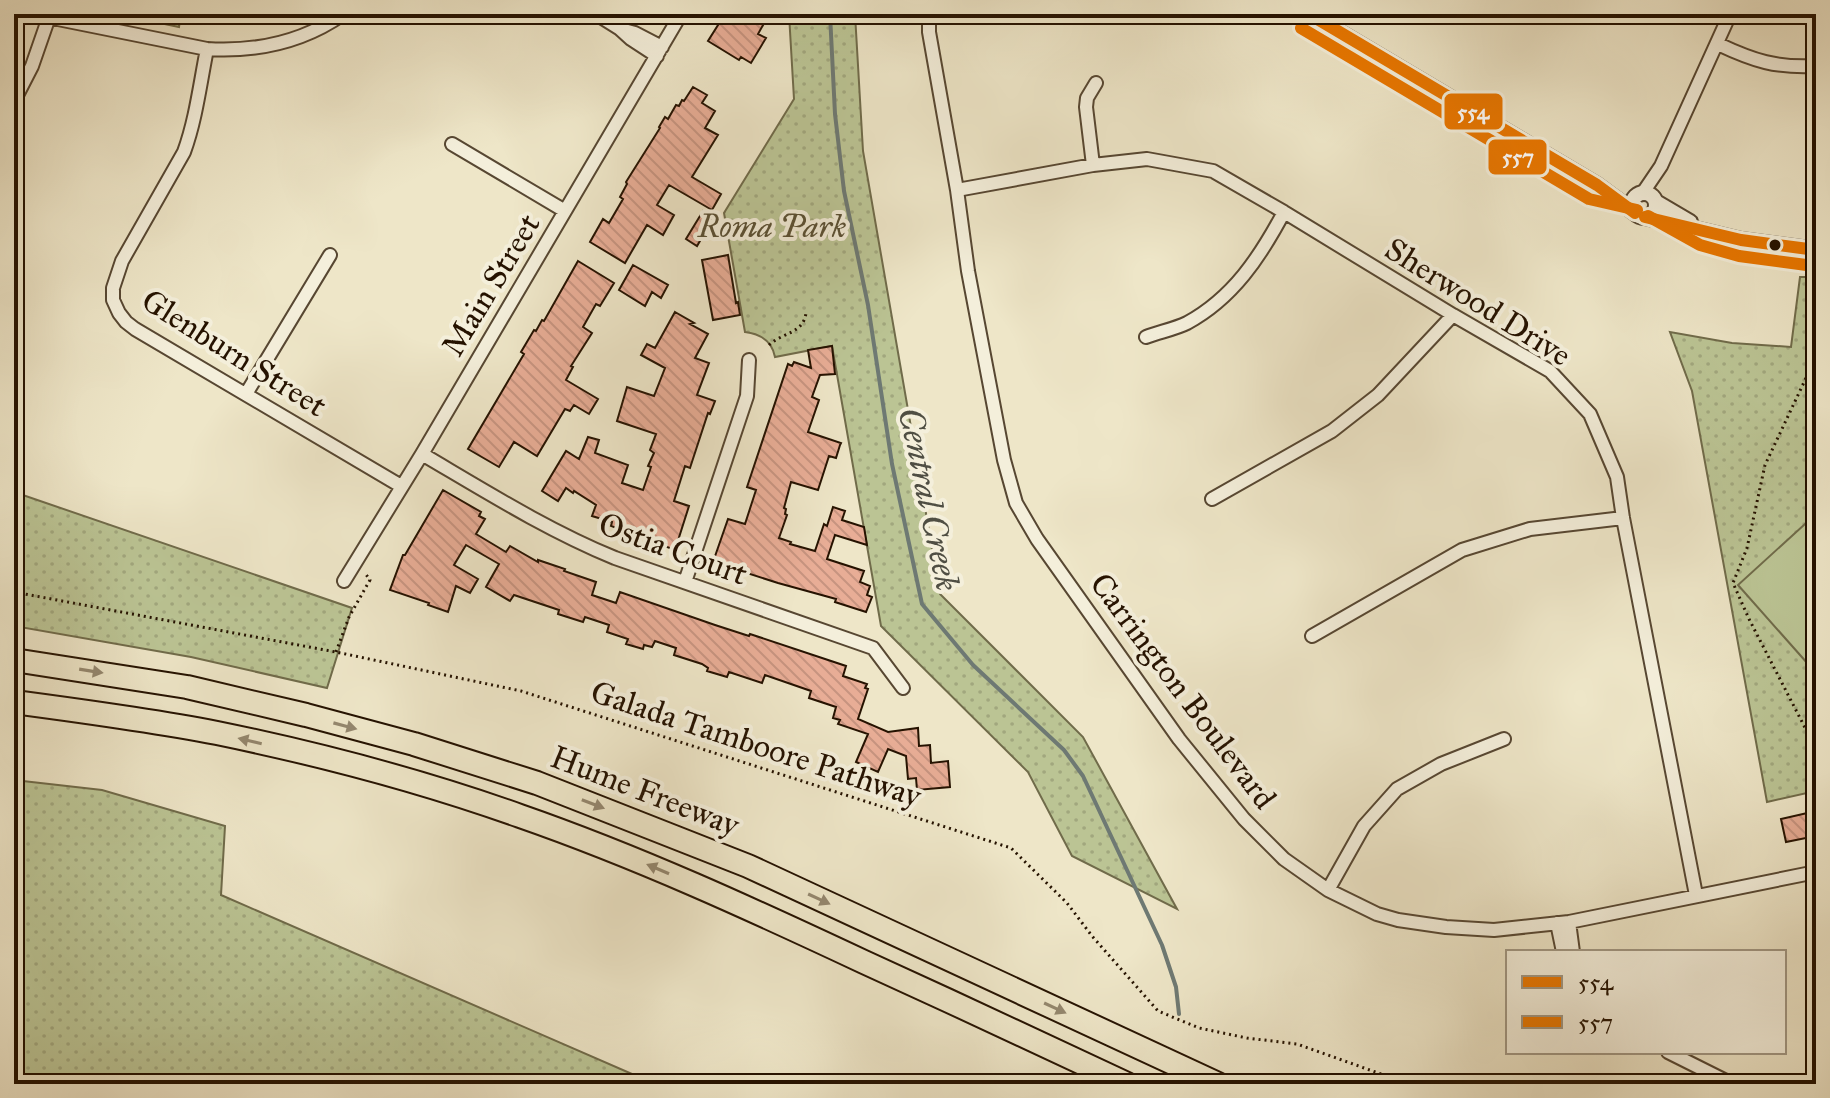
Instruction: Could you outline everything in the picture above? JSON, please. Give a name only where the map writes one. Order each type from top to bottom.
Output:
[{"type":"highway","name":"Hume Freeway","points":[[14,660],[187,687],[414,744],[537,783],[748,866],[1218,1084]]},
{"type":"highway","name":"Hume Freeway","points":[[14,702],[217,733],[403,779],[518,815],[730,899],[1127,1084]]},
{"type":"street","points":[[33,14],[207,49],[248,48],[284,42],[313,32],[343,14]]},
{"type":"street","points":[[596,14],[620,29],[635,33],[659,52]]},
{"type":"street","name":"Main Street","points":[[344,581],[681,14]]},
{"type":"street","name":"Carrington Boulevard","points":[[929,14],[929,32],[968,271],[1004,460],[1016,503],[1037,539],[1188,750],[1254,829],[1284,859],[1328,890],[1377,914],[1446,927],[1494,930],[1563,922],[1816,872]]},
{"type":"street","points":[[1309,14],[1597,185],[1640,215],[1741,240],[1814,250]]},
{"type":"street","points":[[1648,198],[1730,14]]},
{"type":"street","points":[[14,101],[32,66],[49,17]]},
{"type":"street","points":[[1718,44],[1744,57],[1773,65],[1816,66]]},
{"type":"street","name":"Glenburn Street","points":[[207,49],[198,103],[184,152],[122,261],[113,288],[113,300],[126,322],[135,329],[401,486]]},
{"type":"street","points":[[1093,165],[1086,107],[1087,98],[1096,83]]},
{"type":"street","points":[[452,144],[565,211]]},
{"type":"street","name":"Sherwood Drive","points":[[957,190],[1093,165],[1147,159],[1213,171],[1550,371],[1590,414],[1617,477],[1696,895]]},
{"type":"street","points":[[1597,185],[1648,198],[1704,230]]},
{"type":"street","points":[[1640,215],[1649,216],[1655,211],[1648,198]]},
{"type":"street","points":[[1640,215],[1633,202],[1648,198]]},
{"type":"street","points":[[1146,337],[1186,324],[1221,300],[1248,273],[1284,212]]},
{"type":"street","points":[[246,394],[330,255]]},
{"type":"street","points":[[1212,499],[1332,431],[1378,395],[1453,315]]},
{"type":"street","points":[[685,582],[747,396],[749,360]]},
{"type":"street","name":"Ostia Court","points":[[422,454],[539,523],[581,544],[873,648],[903,688]]},
{"type":"street","points":[[1312,636],[1462,550],[1530,529],[1623,518]]},
{"type":"street","points":[[1328,890],[1364,826],[1397,789],[1441,764],[1504,739]]},
{"type":"street","points":[[1563,922],[1563,950]]},
{"type":"street","points":[[1563,922],[1572,950]]},
{"type":"street","points":[[1672,1054],[1732,1084]]},
{"type":"lane","points":[[1814,250],[1816,285]]},
{"type":"lane","points":[[1814,370],[1810,359],[1816,298]]},
{"type":"path","points":[[146,14],[147,22]]},
{"type":"path","points":[[769,345],[800,327],[806,313]]},
{"type":"path","points":[[1814,370],[1765,465],[1755,519],[1733,583],[1816,749]]},
{"type":"path","points":[[336,652],[349,617],[370,580],[357,560]]},
{"type":"path","name":"Galada Tamboore Pathway","points":[[14,592],[336,652],[521,691],[1011,848],[1067,903],[1158,1011],[1199,1028],[1297,1044],[1409,1084]]},
{"type":"green space","points":[[117,14],[181,14],[179,27]]},
{"type":"green space","name":"Roma Park","points":[[789,14],[855,14],[863,151],[940,594],[1083,737],[1177,909],[1072,856],[1028,772],[881,626],[832,346],[775,357],[765,339],[745,332],[724,213],[794,99]]},
{"type":"green space","points":[[1800,277],[1816,277],[1816,791],[1767,802],[1692,391],[1670,332],[1732,343],[1791,347]]},
{"type":"green space","points":[[14,492],[352,608],[327,688],[191,657],[14,626]]},
{"type":"green space","points":[[1816,514],[1816,673],[1738,585]]},
{"type":"green space","points":[[14,780],[102,790],[225,826],[221,895],[655,1084],[14,1084]]},
{"type":"building","points":[[725,14],[761,14],[767,18],[758,34],[766,38],[751,63],[741,57],[739,60],[708,41]]},
{"type":"building","points":[[693,87],[707,95],[702,103],[715,111],[705,128],[718,135],[692,177],[721,194],[712,210],[669,185],[657,205],[674,215],[663,235],[647,225],[625,263],[590,242],[603,219],[609,223],[623,199],[620,197],[626,182],[665,117],[668,119]]},
{"type":"building","points":[[703,211],[714,217],[697,246],[686,239]]},
{"type":"building","points":[[728,255],[740,315],[713,320],[702,260]]},
{"type":"building","points":[[578,261],[614,283],[600,306],[596,304],[583,327],[592,333],[571,366],[566,380],[598,399],[589,414],[574,405],[570,411],[565,409],[537,456],[514,442],[499,467],[468,449],[524,354],[521,352],[534,330],[544,321]]},
{"type":"building","points":[[633,265],[668,285],[661,298],[652,292],[645,306],[619,290]]},
{"type":"building","points":[[675,312],[708,334],[695,358],[709,363],[697,395],[715,401],[690,468],[685,466],[674,501],[689,506],[675,550],[592,516],[596,505],[574,491],[566,488],[558,501],[542,491],[566,451],[579,459],[588,437],[599,440],[595,453],[628,465],[622,483],[643,490],[651,467],[648,466],[654,453],[650,450],[656,434],[617,421],[627,387],[654,396],[665,368],[641,355],[647,344],[655,348]]},
{"type":"building","points":[[832,346],[835,374],[820,375],[812,397],[819,400],[808,432],[841,443],[836,458],[829,456],[818,490],[791,482],[784,508],[787,515],[779,538],[815,551],[833,507],[845,511],[842,520],[864,527],[867,545],[835,535],[827,559],[864,571],[860,582],[870,586],[867,595],[872,597],[866,612],[835,602],[836,599],[713,562],[728,519],[745,524],[756,490],[747,487],[788,364],[792,366],[794,362],[811,368],[808,350]]},
{"type":"building","points":[[443,490],[481,512],[479,516],[485,519],[476,534],[506,552],[510,546],[538,562],[596,582],[592,595],[616,603],[620,592],[846,666],[843,676],[867,684],[858,719],[888,732],[918,728],[919,746],[930,745],[931,763],[948,761],[950,787],[917,790],[916,778],[908,779],[906,756],[888,749],[878,772],[856,762],[868,734],[838,724],[840,720],[833,718],[836,707],[809,698],[811,691],[765,675],[762,683],[729,672],[727,677],[707,671],[708,668],[702,664],[674,655],[676,648],[655,641],[652,647],[644,645],[643,649],[626,644],[628,639],[607,632],[609,625],[585,617],[583,622],[558,614],[559,610],[514,595],[510,601],[486,587],[499,564],[466,545],[454,565],[478,579],[470,593],[456,586],[448,612],[390,590],[403,555]]},
{"type":"building","points":[[1816,811],[1816,836],[1786,842],[1781,819]]},
{"type":"waterway","name":"Central Creek","points":[[830,14],[835,114],[844,191],[868,305],[892,464],[922,604],[973,665],[1064,750],[1083,776],[1162,945],[1176,987],[1179,1014]]},
{"type":"transit line","name":"554","points":[[1309,14],[1597,185],[1635,213]]},
{"type":"transit line","name":"557","points":[[1301,28],[1589,199],[1637,210]]},
{"type":"transit line","name":"557","points":[[1648,216],[1700,245],[1739,256],[1814,266]]},
{"type":"transit line","name":"554","points":[[1645,217],[1741,240],[1816,250]]}]
